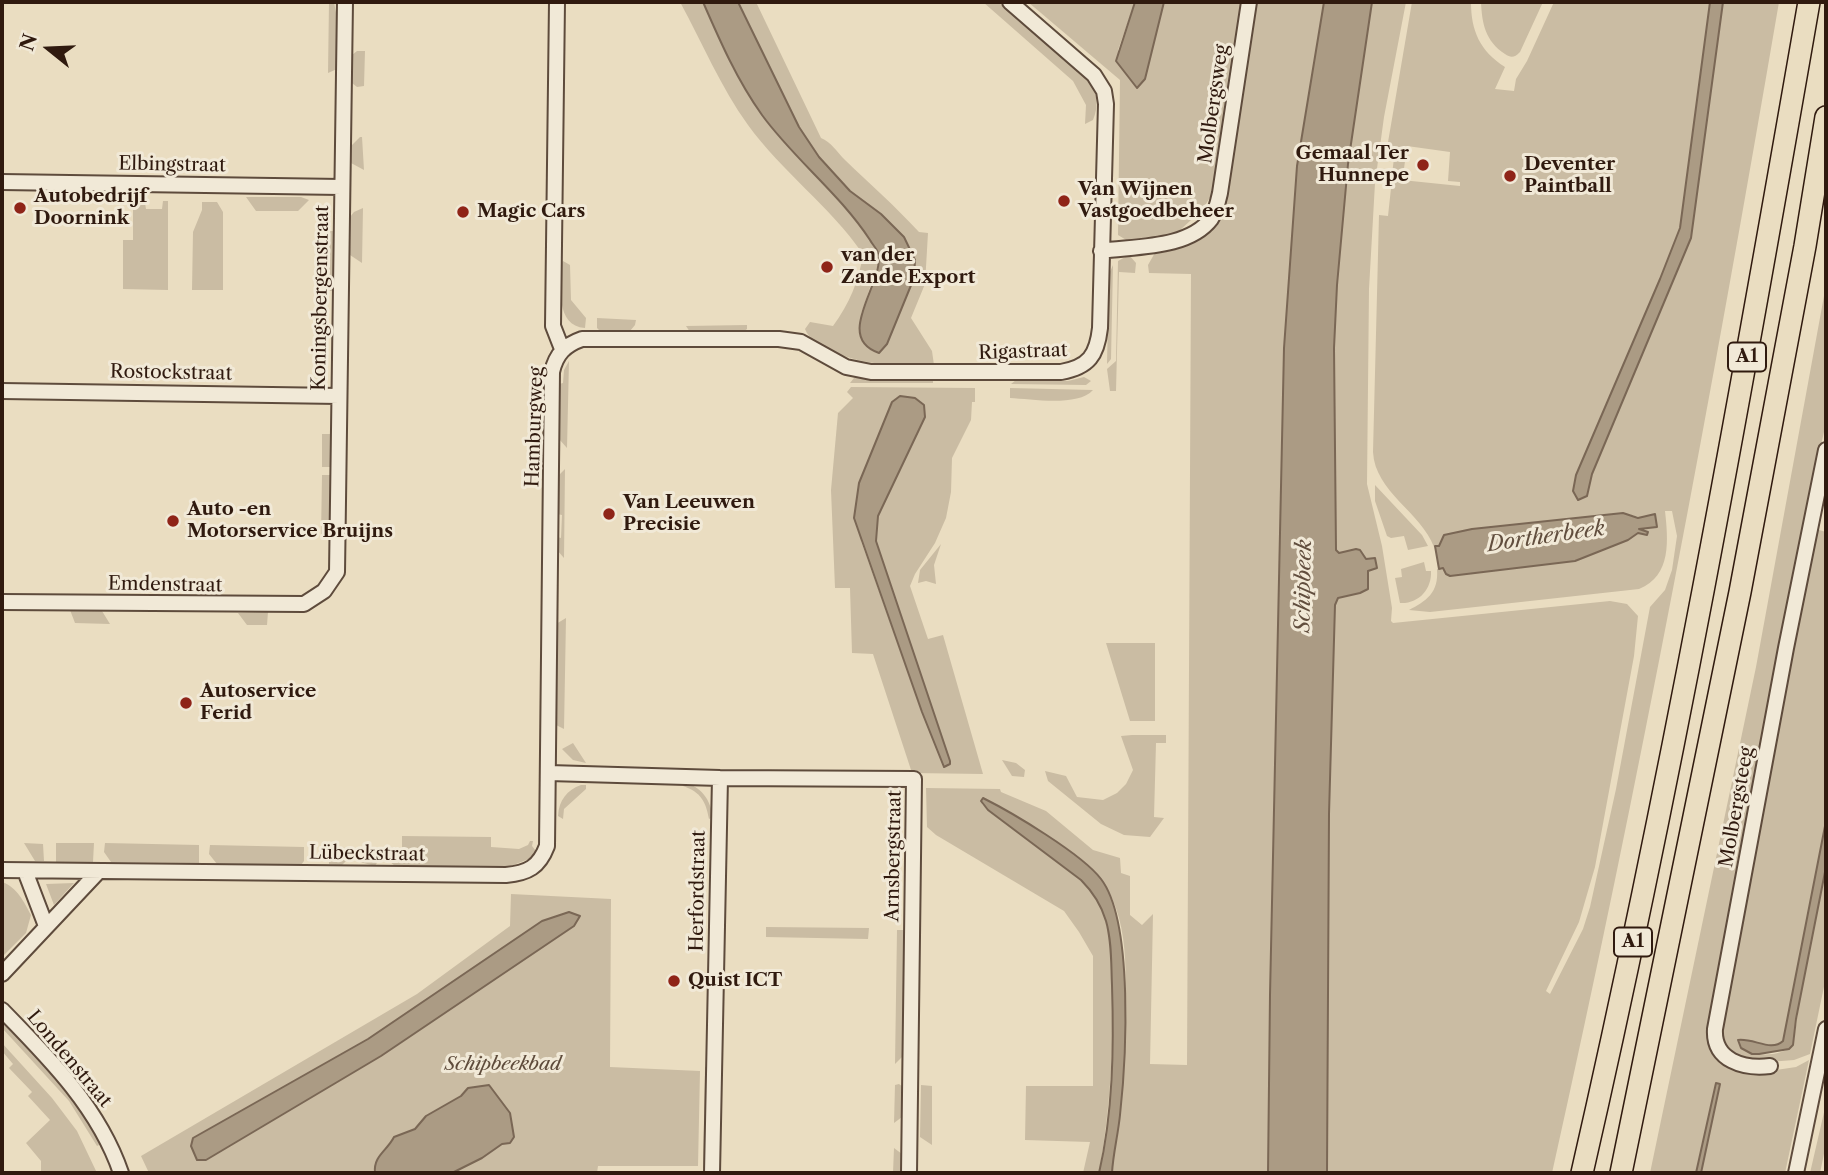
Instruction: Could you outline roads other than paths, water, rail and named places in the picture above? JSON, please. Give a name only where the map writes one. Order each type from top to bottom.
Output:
[{"type":"highway","name":"A1","points":[[1582,1173],[1681,711],[1809,2]]},
{"type":"highway","name":"A1","points":[[1621,1173],[1743,578],[1805,246],[1826,117]]},
{"type":"street","name":"Koningsbergenstraat","points":[[324,591],[337,572],[345,2]]},
{"type":"street","name":"Hamburgweg","points":[[549,773],[552,372],[562,349],[553,326],[557,2]]},
{"type":"street","name":"Rigastraat","points":[[562,349],[582,339],[779,339],[801,342],[846,367],[871,372],[1061,372],[1084,365],[1097,346],[1100,328],[1106,104],[1104,91],[1094,75],[1010,2]]},
{"type":"street","name":"Molbergsweg","points":[[1101,251],[1177,240],[1193,234],[1213,216],[1220,193],[1249,2]]},
{"type":"street","name":"Elbingstraat","points":[[2,182],[341,187]]},
{"type":"street","name":"Rostockstraat","points":[[2,390],[339,396]]},
{"type":"street","name":"Molbergsteeg","points":[[1770,1066],[1739,1064],[1728,1059],[1717,1046],[1715,1029],[1826,450]]},
{"type":"street","points":[[1814,516],[1819,524],[1826,527]]},
{"type":"street","name":"Emdenstraat","points":[[2,602],[288,605],[304,604],[324,591]]},
{"type":"street","name":"Arnsbergstraat","points":[[549,773],[720,778],[914,779],[909,1173]]},
{"type":"street","name":"Lübeckstraat","points":[[2,870],[488,875],[522,873],[534,868],[542,859],[547,846],[549,773]]},
{"type":"street","name":"Herfordstraat","points":[[712,1173],[720,778]]},
{"type":"street","points":[[25,871],[46,926]]},
{"type":"street","points":[[2,974],[99,871]]},
{"type":"street","name":"Londenstraat","points":[[2,1010],[39,1048],[88,1106],[102,1129],[121,1173]]},
{"type":"street","points":[[1796,1173],[1826,1029]]},
{"type":"water","points":[[703,2],[738,2],[799,127],[819,157],[850,191],[881,214],[904,237],[915,260],[914,278],[887,344],[879,353],[866,345],[860,335],[860,322],[878,265],[877,251],[845,207],[788,147],[762,115],[737,74]]},
{"type":"water","points":[[1135,2],[1164,2],[1145,79],[1137,88],[1116,61]]},
{"type":"water","name":"Schipbeek","points":[[1324,2],[1372,2],[1348,164],[1334,348],[1336,550],[1339,553],[1360,550],[1366,559],[1375,558],[1377,568],[1368,571],[1368,589],[1338,598],[1335,605],[1329,814],[1327,1173],[1268,1173],[1284,348],[1297,166]]},
{"type":"water","points":[[1710,2],[1723,2],[1691,238],[1592,474],[1587,496],[1578,500],[1573,491],[1576,475],[1680,228]]},
{"type":"water","points":[[900,396],[915,398],[924,405],[925,417],[878,516],[876,541],[950,761],[950,764],[944,767],[854,518],[859,483],[892,402]]},
{"type":"water","name":"Dortherbeek","points":[[1623,513],[1638,518],[1655,514],[1657,527],[1639,529],[1648,532],[1647,535],[1638,533],[1628,540],[1575,561],[1450,576],[1443,568],[1439,569],[1435,546],[1439,546],[1444,535],[1472,529]]},
{"type":"water","points":[[983,798],[1029,824],[1079,858],[1101,879],[1112,899],[1123,958],[1125,1028],[1122,1091],[1112,1173],[1099,1173],[1110,1103],[1113,1008],[1111,953],[1104,915],[1096,899],[1081,880],[988,810],[981,801]]},
{"type":"water","points":[[1826,821],[1826,867],[1793,1045],[1789,1049],[1752,1054],[1741,1048],[1738,1040],[1768,1045],[1783,1041]]},
{"type":"water","points":[[569,912],[580,916],[574,926],[381,1056],[206,1160],[197,1160],[191,1146],[193,1138],[368,1039],[542,921]]},
{"type":"water","points":[[1716,1083],[1720,1084],[1701,1173],[1696,1173]]},
{"type":"water","points":[[489,1085],[510,1113],[514,1137],[510,1143],[502,1144],[452,1173],[375,1173],[378,1158],[394,1137],[415,1129],[426,1116],[461,1096],[468,1088]]},
{"type":"place","name":"Gemaal Ter Hunnepe","points":[[1423,165]]},
{"type":"place","name":"Deventer Paintball","points":[[1510,176]]},
{"type":"place","name":"Van Wijnen Vastgoedbeheer","points":[[1064,201]]},
{"type":"place","name":"Autobedrijf Doornink","points":[[20,208]]},
{"type":"place","name":"Magic Cars","points":[[463,212]]},
{"type":"place","name":"van der Zande Export","points":[[827,267]]},
{"type":"place","name":"Van Leeuwen Precisie","points":[[609,514]]},
{"type":"place","name":"Auto -en Motorservice Bruijns","points":[[173,521]]},
{"type":"place","name":"Autoservice Ferid","points":[[186,703]]},
{"type":"place","name":"Quist ICT","points":[[674,981]]},
{"type":"park label","name":"Schipbeekbad","points":[[503,1065]]}]
